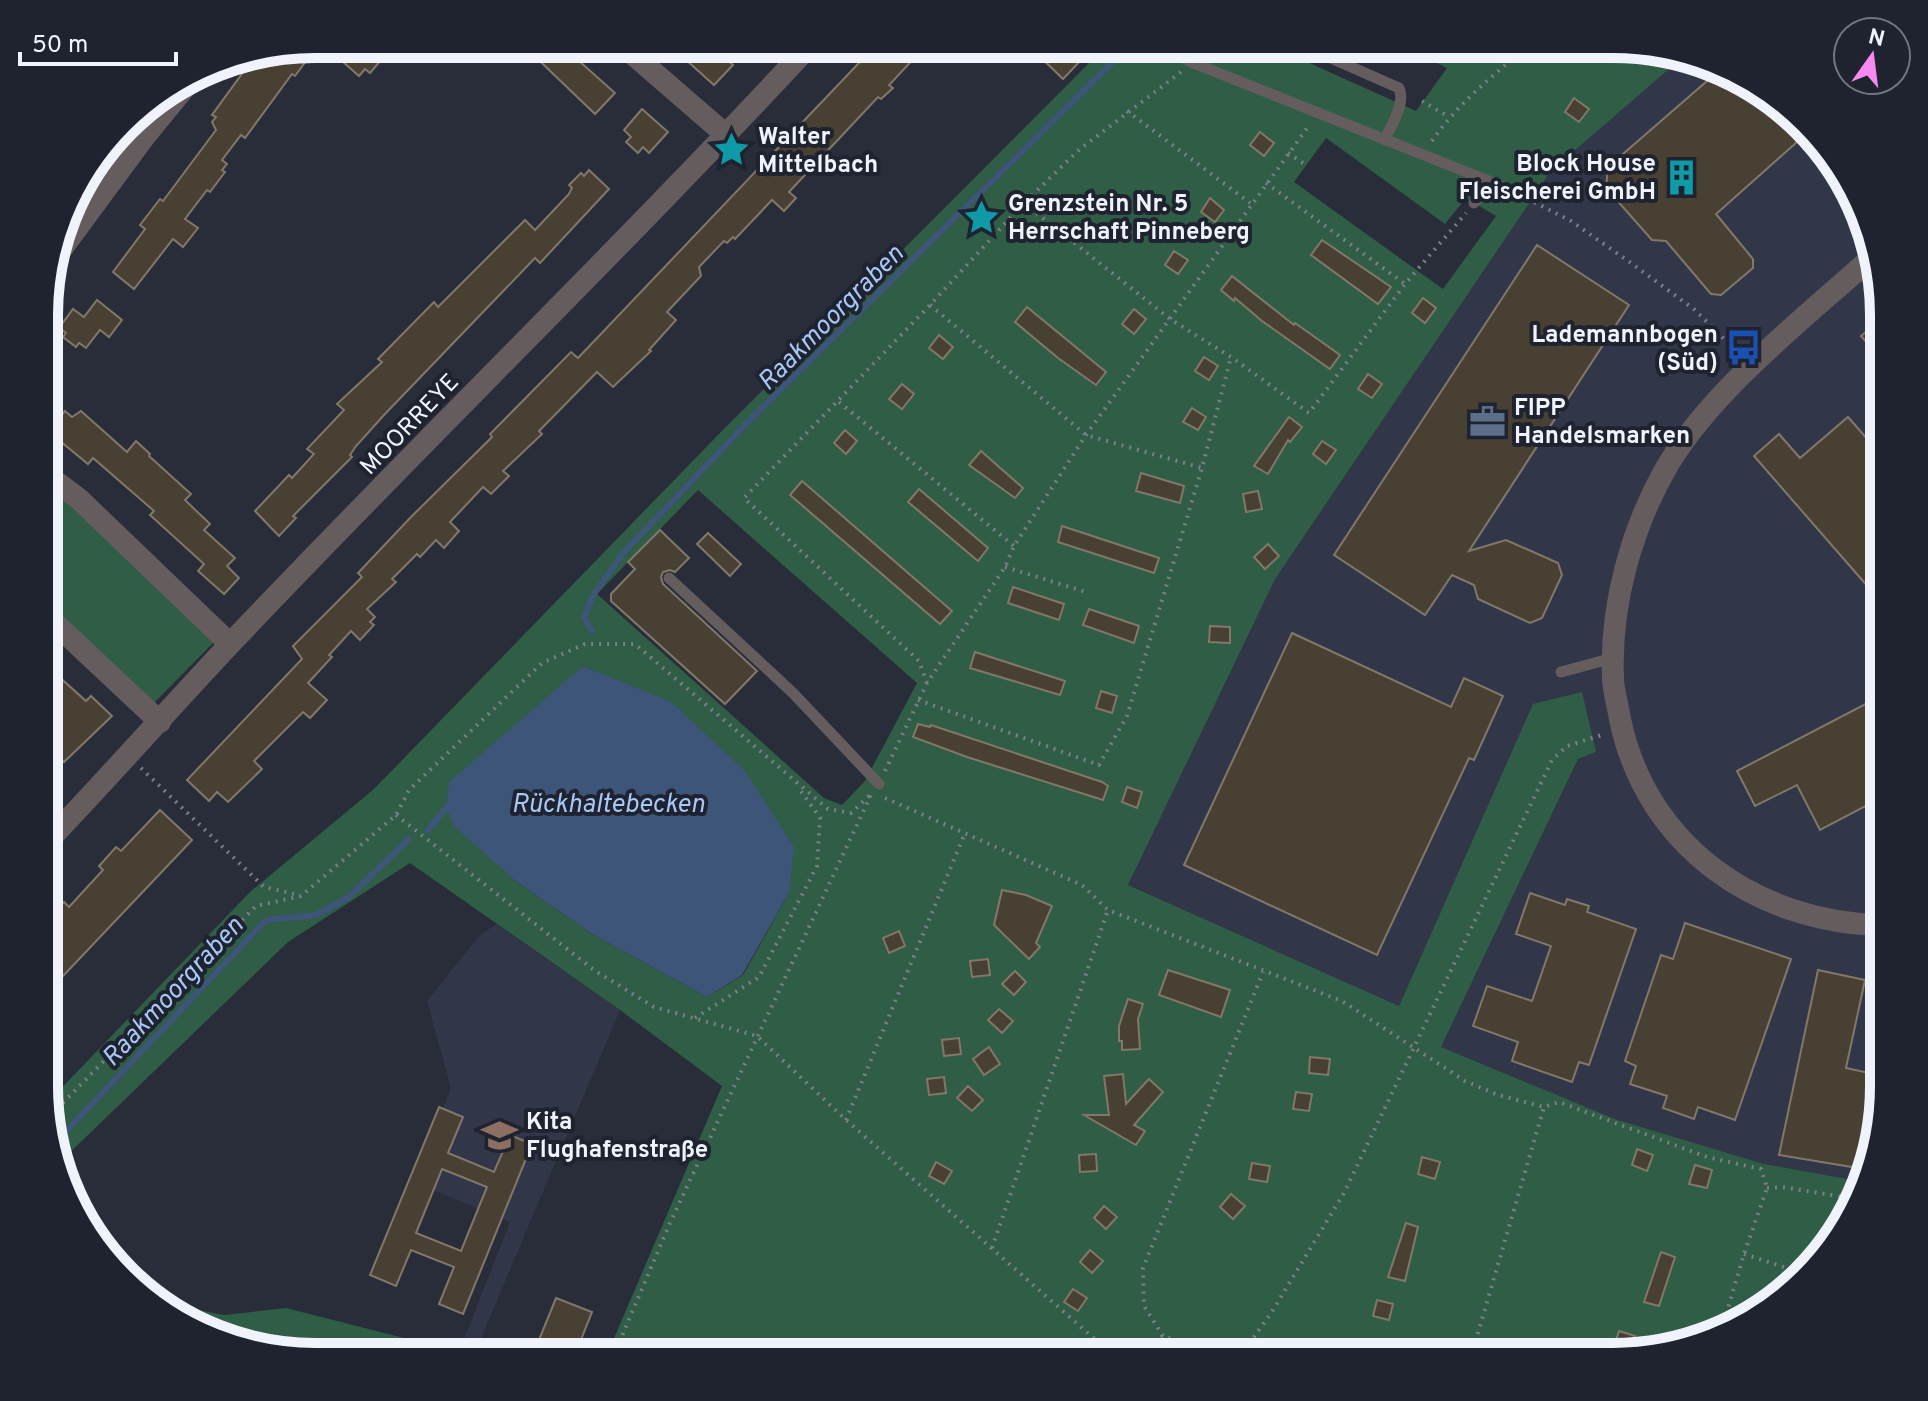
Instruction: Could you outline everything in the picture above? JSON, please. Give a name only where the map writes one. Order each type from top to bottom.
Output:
[{"type":"street","points":[[637,58],[726,135]]},
{"type":"street","name":"MOORREYE","points":[[59,830],[230,644],[798,58]]},
{"type":"street","points":[[70,237],[174,100]]},
{"type":"street","points":[[1865,264],[1753,365],[1699,421],[1665,471],[1635,537],[1628,561],[1617,606],[1613,680],[1622,728],[1638,774],[1651,802],[1672,830],[1733,884],[1763,899],[1819,918],[1869,923]]},
{"type":"street","points":[[58,483],[79,499],[230,644]]},
{"type":"street","points":[[58,627],[160,722]]},
{"type":"lane","points":[[1185,59],[1509,189]]},
{"type":"lane","points":[[1191,62],[1193,59]]},
{"type":"lane","points":[[1333,59],[1399,88],[1401,104],[1385,140]]},
{"type":"lane","points":[[1474,203],[1492,182]]},
{"type":"lane","points":[[669,578],[793,693],[876,788]]},
{"type":"lane","points":[[1561,672],[1613,658]]},
{"type":"path","points":[[1422,155],[1449,117],[1512,59]]},
{"type":"path","points":[[927,683],[919,661],[744,498],[839,402],[1024,203],[1080,149],[1191,62]]},
{"type":"path","points":[[1422,101],[1449,117]]},
{"type":"path","points":[[1127,111],[1251,203]]},
{"type":"path","points":[[619,1342],[670,1223],[757,1036],[927,683],[1005,567],[1014,546],[1086,435],[1318,113]]},
{"type":"path","points":[[1288,152],[1306,165]]},
{"type":"path","points":[[1266,183],[1405,284]]},
{"type":"path","points":[[1509,189],[1571,221],[1631,263],[1695,310],[1753,365]]},
{"type":"path","points":[[1024,203],[1170,319],[1231,357],[1309,413],[1405,284],[1474,203]]},
{"type":"path","points":[[930,305],[1086,435],[1202,468]]},
{"type":"path","points":[[918,700],[1099,765],[1127,716],[1202,468],[1231,357]]},
{"type":"path","points":[[839,402],[1014,546]]},
{"type":"path","points":[[1005,567],[1086,592]]},
{"type":"path","points":[[59,1107],[256,906],[301,896],[396,815],[409,790],[542,663],[585,644],[635,644],[828,809],[851,813],[876,788]]},
{"type":"path","points":[[1250,1343],[1344,1193],[1552,760],[1567,746],[1622,728]]},
{"type":"path","points":[[129,756],[264,887],[301,896]]},
{"type":"path","points":[[695,1018],[759,977],[817,866],[820,818],[794,782]]},
{"type":"path","points":[[876,788],[965,833],[1082,885],[1108,910],[1342,1001],[1465,1081],[1498,1095],[1544,1107],[1559,1102],[1707,1157],[1761,1169],[1767,1188],[1726,1317]]},
{"type":"path","points":[[396,815],[594,970],[654,1007],[757,1036],[846,1120],[1099,1343]]},
{"type":"path","points":[[846,1120],[965,833]]},
{"type":"path","points":[[992,1248],[1108,910]]},
{"type":"path","points":[[1182,1343],[1163,1336],[1144,1306],[1143,1268],[1263,972]]},
{"type":"path","points":[[1475,1343],[1544,1107]]},
{"type":"path","points":[[1767,1188],[1782,1187],[1844,1197]]},
{"type":"path","points":[[1744,1254],[1793,1270]]},
{"type":"path","points":[[1151,1343],[1163,1336]]},
{"type":"shaded area","points":[[1673,65],[1680,67],[1742,92],[1795,133],[1827,172],[1843,201],[1861,248],[1869,298],[1869,1103],[1865,1136],[1852,1180],[1764,1164],[1615,1119],[1441,1047],[1578,759],[1596,752],[1533,705],[1399,1006],[1128,885],[1272,582],[1551,171]]},
{"type":"shaded area","name":"Kita Flughafenstraße","points":[[496,924],[620,1010],[479,1342],[463,1342],[510,1222],[414,1182],[451,1088],[427,1001],[479,936]]},
{"type":"green space","points":[[1093,59],[1300,59],[1416,111],[1447,68],[1428,59],[1630,59],[1673,65],[1551,171],[1275,579],[1128,885],[1399,1006],[1533,704],[1582,692],[1596,752],[1578,759],[1441,1047],[1615,1119],[1764,1164],[1852,1180],[1827,1229],[1795,1268],[1769,1290],[1727,1316],[1663,1338],[1613,1343],[612,1342],[722,1086],[620,1010],[410,863],[288,942],[68,1155],[60,1120],[59,1091],[250,892],[374,789],[716,437]],"holes":[[[1326,138],[1445,224],[1466,198],[1496,216],[1443,289],[1294,182]],[[698,490],[917,683],[865,781],[842,805],[824,798],[597,594]],[[583,666],[622,683],[789,893],[743,975],[707,997],[592,934],[513,879]]]},
{"type":"green space","points":[[58,496],[87,518],[216,640],[154,703],[58,616]]},
{"type":"green space","points":[[183,1307],[224,1315],[286,1308],[420,1342],[298,1342],[265,1338],[232,1329]]},
{"type":"water","name":"Rückhaltebecken","points":[[583,666],[671,702],[745,771],[794,847],[789,893],[742,975],[707,997],[592,934],[513,879],[455,827],[446,808],[449,782]]},
{"type":"building","points":[[346,58],[383,58],[370,73],[365,69],[359,76],[343,62]]},
{"type":"building","points":[[537,58],[576,58],[615,93],[595,114]]},
{"type":"building","points":[[726,58],[733,65],[714,85],[686,60]]},
{"type":"building","points":[[863,58],[914,58],[889,85],[893,88],[881,99],[878,97],[789,192],[796,198],[784,211],[772,200],[735,239],[733,237],[727,243],[724,241],[699,267],[701,276],[667,312],[676,320],[651,351],[613,387],[597,372],[539,431],[542,434],[503,471],[509,476],[491,494],[483,487],[450,522],[459,531],[444,548],[436,540],[392,579],[396,582],[367,609],[375,617],[370,622],[374,625],[360,640],[351,631],[308,683],[327,700],[310,718],[303,712],[254,761],[262,769],[228,802],[217,792],[209,801],[187,780],[302,659],[293,646],[362,577],[358,573],[571,352],[578,358]]},
{"type":"building","points":[[1042,59],[1082,59],[1063,79]]},
{"type":"building","points":[[281,60],[306,61],[295,76],[292,74],[245,138],[241,135],[222,160],[227,164],[222,170],[225,172],[185,219],[198,228],[183,247],[173,239],[134,289],[113,272],[145,229],[140,225],[160,199],[163,201],[216,130],[212,122],[216,117],[212,115],[246,68]]},
{"type":"building","name":"Block House Fleischerei GmbH","points":[[1711,78],[1742,92],[1800,139],[1716,214],[1753,259],[1753,268],[1721,295],[1711,294],[1666,241],[1652,240],[1606,188],[1608,167]]},
{"type":"building","points":[[1574,98],[1589,109],[1579,122],[1565,112]]},
{"type":"building","points":[[642,109],[668,132],[649,153],[643,147],[638,153],[626,142],[631,137],[624,130]]},
{"type":"building","points":[[1260,132],[1274,143],[1264,156],[1250,145]]},
{"type":"building","points":[[589,170],[609,189],[540,263],[535,258],[384,415],[356,446],[350,455],[352,457],[293,516],[296,518],[279,536],[255,511],[314,454],[307,449],[344,410],[337,404],[382,362],[378,359],[434,302],[438,307],[525,220],[535,230],[569,194],[572,188],[569,185]]},
{"type":"building","points":[[1210,198],[1224,210],[1215,222],[1201,212]]},
{"type":"building","points":[[1322,240],[1391,287],[1378,304],[1311,255]]},
{"type":"building","name":"FIPP Handelsmarken","points":[[1537,245],[1629,305],[1469,551],[1506,540],[1558,563],[1562,575],[1542,618],[1530,623],[1478,599],[1474,585],[1452,575],[1425,615],[1334,555]]},
{"type":"building","points":[[1174,251],[1188,260],[1178,274],[1165,265]]},
{"type":"building","points":[[1232,276],[1294,325],[1340,355],[1330,369],[1221,290]]},
{"type":"building","points":[[1423,298],[1436,308],[1425,323],[1412,313]]},
{"type":"building","points":[[97,300],[122,320],[109,337],[100,330],[86,348],[79,343],[76,347],[63,337],[66,333],[59,328],[73,309],[84,317]]},
{"type":"building","points":[[1027,307],[1106,372],[1096,385],[1015,322]]},
{"type":"building","points":[[1134,309],[1146,319],[1134,334],[1122,324]]},
{"type":"building","points":[[1869,329],[1869,345],[1861,336]]},
{"type":"building","points":[[939,335],[953,347],[943,359],[929,348]]},
{"type":"building","points":[[1204,357],[1218,366],[1209,380],[1195,371]]},
{"type":"building","points":[[1368,374],[1382,384],[1372,398],[1358,389]]},
{"type":"building","points":[[902,384],[914,394],[902,409],[889,399]]},
{"type":"building","points":[[1192,408],[1206,417],[1198,430],[1183,422]]},
{"type":"building","points":[[65,411],[72,417],[81,411],[127,452],[136,441],[191,494],[185,500],[210,524],[204,530],[235,558],[227,566],[239,578],[224,594],[198,571],[204,564],[150,515],[154,511],[93,458],[88,464],[58,439],[58,419]]},
{"type":"building","points":[[1289,417],[1302,427],[1290,442],[1288,440],[1268,474],[1254,466]]},
{"type":"building","points":[[1848,417],[1869,441],[1869,588],[1754,456],[1779,434],[1800,458]]},
{"type":"building","points":[[845,430],[857,441],[846,454],[834,443]]},
{"type":"building","points":[[1322,441],[1336,450],[1326,464],[1313,454]]},
{"type":"building","points":[[981,451],[1023,488],[1015,498],[969,465]]},
{"type":"building","points":[[1141,473],[1184,486],[1180,503],[1136,491]]},
{"type":"building","points":[[802,481],[952,611],[940,624],[790,495]]},
{"type":"building","points":[[919,489],[988,548],[978,561],[908,502]]},
{"type":"building","points":[[1258,491],[1262,509],[1246,512],[1243,494]]},
{"type":"building","points":[[1062,526],[1159,558],[1154,573],[1058,542]]},
{"type":"building","points":[[660,530],[689,558],[675,572],[663,572],[663,584],[757,671],[725,704],[611,601],[611,594],[635,569],[628,562]]},
{"type":"building","points":[[708,533],[741,564],[730,576],[697,544]]},
{"type":"building","points":[[1268,544],[1279,556],[1265,569],[1254,557]]},
{"type":"building","points":[[1013,587],[1064,604],[1059,620],[1008,603]]},
{"type":"building","points":[[1089,609],[1139,626],[1134,643],[1083,625]]},
{"type":"building","points":[[1210,626],[1230,627],[1230,643],[1209,642]]},
{"type":"building","points":[[1292,633],[1451,707],[1464,678],[1503,696],[1474,760],[1469,758],[1377,955],[1184,865]]},
{"type":"building","points":[[975,652],[1065,681],[1060,695],[970,668]]},
{"type":"building","points":[[58,676],[86,701],[91,696],[112,716],[64,762],[59,757]]},
{"type":"building","points":[[1101,691],[1117,696],[1112,713],[1096,708]]},
{"type":"building","points":[[1869,702],[1869,804],[1820,830],[1797,785],[1755,806],[1737,771]]},
{"type":"building","points":[[918,724],[931,725],[1102,782],[1108,786],[1103,800],[913,737]]},
{"type":"building","points":[[1127,787],[1142,792],[1137,808],[1122,802]]},
{"type":"building","points":[[160,810],[192,840],[59,980],[59,908],[64,902],[69,907],[103,870],[99,866],[116,847],[121,851]]},
{"type":"building","points":[[1002,890],[1026,895],[1052,906],[1036,943],[1040,947],[1029,959],[994,925]]},
{"type":"building","points":[[1530,893],[1565,905],[1567,899],[1589,906],[1587,912],[1636,929],[1589,1065],[1579,1062],[1572,1082],[1512,1061],[1518,1042],[1473,1026],[1487,986],[1532,1001],[1551,946],[1516,934]]},
{"type":"building","points":[[1685,923],[1791,959],[1735,1120],[1698,1107],[1694,1119],[1663,1108],[1667,1096],[1630,1084],[1636,1066],[1625,1061],[1661,955],[1673,959]]},
{"type":"building","points":[[899,931],[905,946],[889,953],[883,938]]},
{"type":"building","points":[[988,959],[990,975],[972,977],[970,961]]},
{"type":"building","points":[[1168,970],[1230,990],[1221,1017],[1159,995]]},
{"type":"building","points":[[1818,970],[1865,980],[1846,1068],[1869,1073],[1865,1136],[1856,1168],[1779,1155]]},
{"type":"building","points":[[1015,971],[1026,982],[1014,995],[1002,984]]},
{"type":"building","points":[[1128,999],[1143,1004],[1138,1019],[1140,1049],[1122,1050],[1122,1041],[1119,1041],[1119,1026]]},
{"type":"building","points":[[999,1009],[1013,1021],[1002,1033],[988,1020]]},
{"type":"building","points":[[959,1038],[961,1054],[944,1056],[942,1040]]},
{"type":"building","points":[[989,1047],[1000,1064],[984,1075],[973,1059]]},
{"type":"building","points":[[1310,1057],[1330,1059],[1328,1075],[1309,1073]]},
{"type":"building","points":[[1123,1074],[1126,1104],[1149,1079],[1163,1092],[1134,1125],[1145,1131],[1136,1145],[1084,1115],[1109,1115],[1104,1076]]},
{"type":"building","points":[[944,1077],[946,1093],[929,1095],[927,1079]]},
{"type":"building","points":[[968,1086],[983,1100],[972,1111],[957,1098]]},
{"type":"building","points":[[1296,1092],[1312,1094],[1309,1111],[1293,1109]]},
{"type":"building","points":[[439,1107],[463,1117],[448,1153],[494,1172],[510,1135],[532,1144],[463,1314],[439,1304],[454,1267],[411,1250],[396,1286],[370,1275]],"holes":[[[442,1169],[487,1187],[461,1251],[416,1233]]]},
{"type":"building","points":[[1637,1149],[1653,1155],[1647,1171],[1632,1165]]},
{"type":"building","points":[[1096,1154],[1097,1171],[1080,1172],[1079,1155]]},
{"type":"building","points":[[1422,1157],[1440,1162],[1435,1179],[1418,1174]]},
{"type":"building","points":[[936,1162],[952,1171],[944,1184],[929,1176]]},
{"type":"building","points":[[1252,1163],[1270,1166],[1267,1182],[1249,1179]]},
{"type":"building","points":[[1695,1165],[1712,1170],[1707,1188],[1689,1184]]},
{"type":"building","points":[[1231,1194],[1245,1206],[1233,1219],[1220,1207]]},
{"type":"building","points":[[1104,1206],[1117,1217],[1106,1229],[1094,1218]]},
{"type":"building","points":[[1406,1223],[1418,1227],[1405,1281],[1388,1277]]},
{"type":"building","points":[[1090,1250],[1103,1261],[1092,1273],[1080,1262]]},
{"type":"building","points":[[1661,1252],[1675,1257],[1659,1306],[1644,1302]]},
{"type":"building","points":[[1073,1289],[1087,1298],[1078,1311],[1064,1302]]},
{"type":"building","points":[[556,1298],[592,1312],[580,1342],[538,1342]]},
{"type":"building","points":[[1377,1300],[1393,1304],[1389,1320],[1373,1316]]},
{"type":"building","points":[[1619,1331],[1635,1336],[1633,1342],[1615,1343]]},
{"type":"waterway","name":"Raakmoorgraben","points":[[592,631],[584,618],[593,595],[624,552],[750,420],[1116,59]]},
{"type":"waterway","name":"Raakmoorgraben","points":[[428,830],[446,808],[454,808]]},
{"type":"waterway","name":"Raakmoorgraben","points":[[63,1134],[266,920],[316,915],[349,897],[409,839]]},
{"type":"place","name":"Walter Mittelbach","points":[[732,150]]},
{"type":"place","name":"Block House Fleischerei GmbH","points":[[1682,177]]},
{"type":"place","name":"Grenzstein Nr. 5 Herrschaft Pinneberg","points":[[982,217]]},
{"type":"place","name":"Lademannbogen (Süd)","points":[[1744,348]]},
{"type":"place","name":"FIPP Handelsmarken","points":[[1488,421]]},
{"type":"place","name":"Kita Flughafenstraße","points":[[500,1135]]}]
